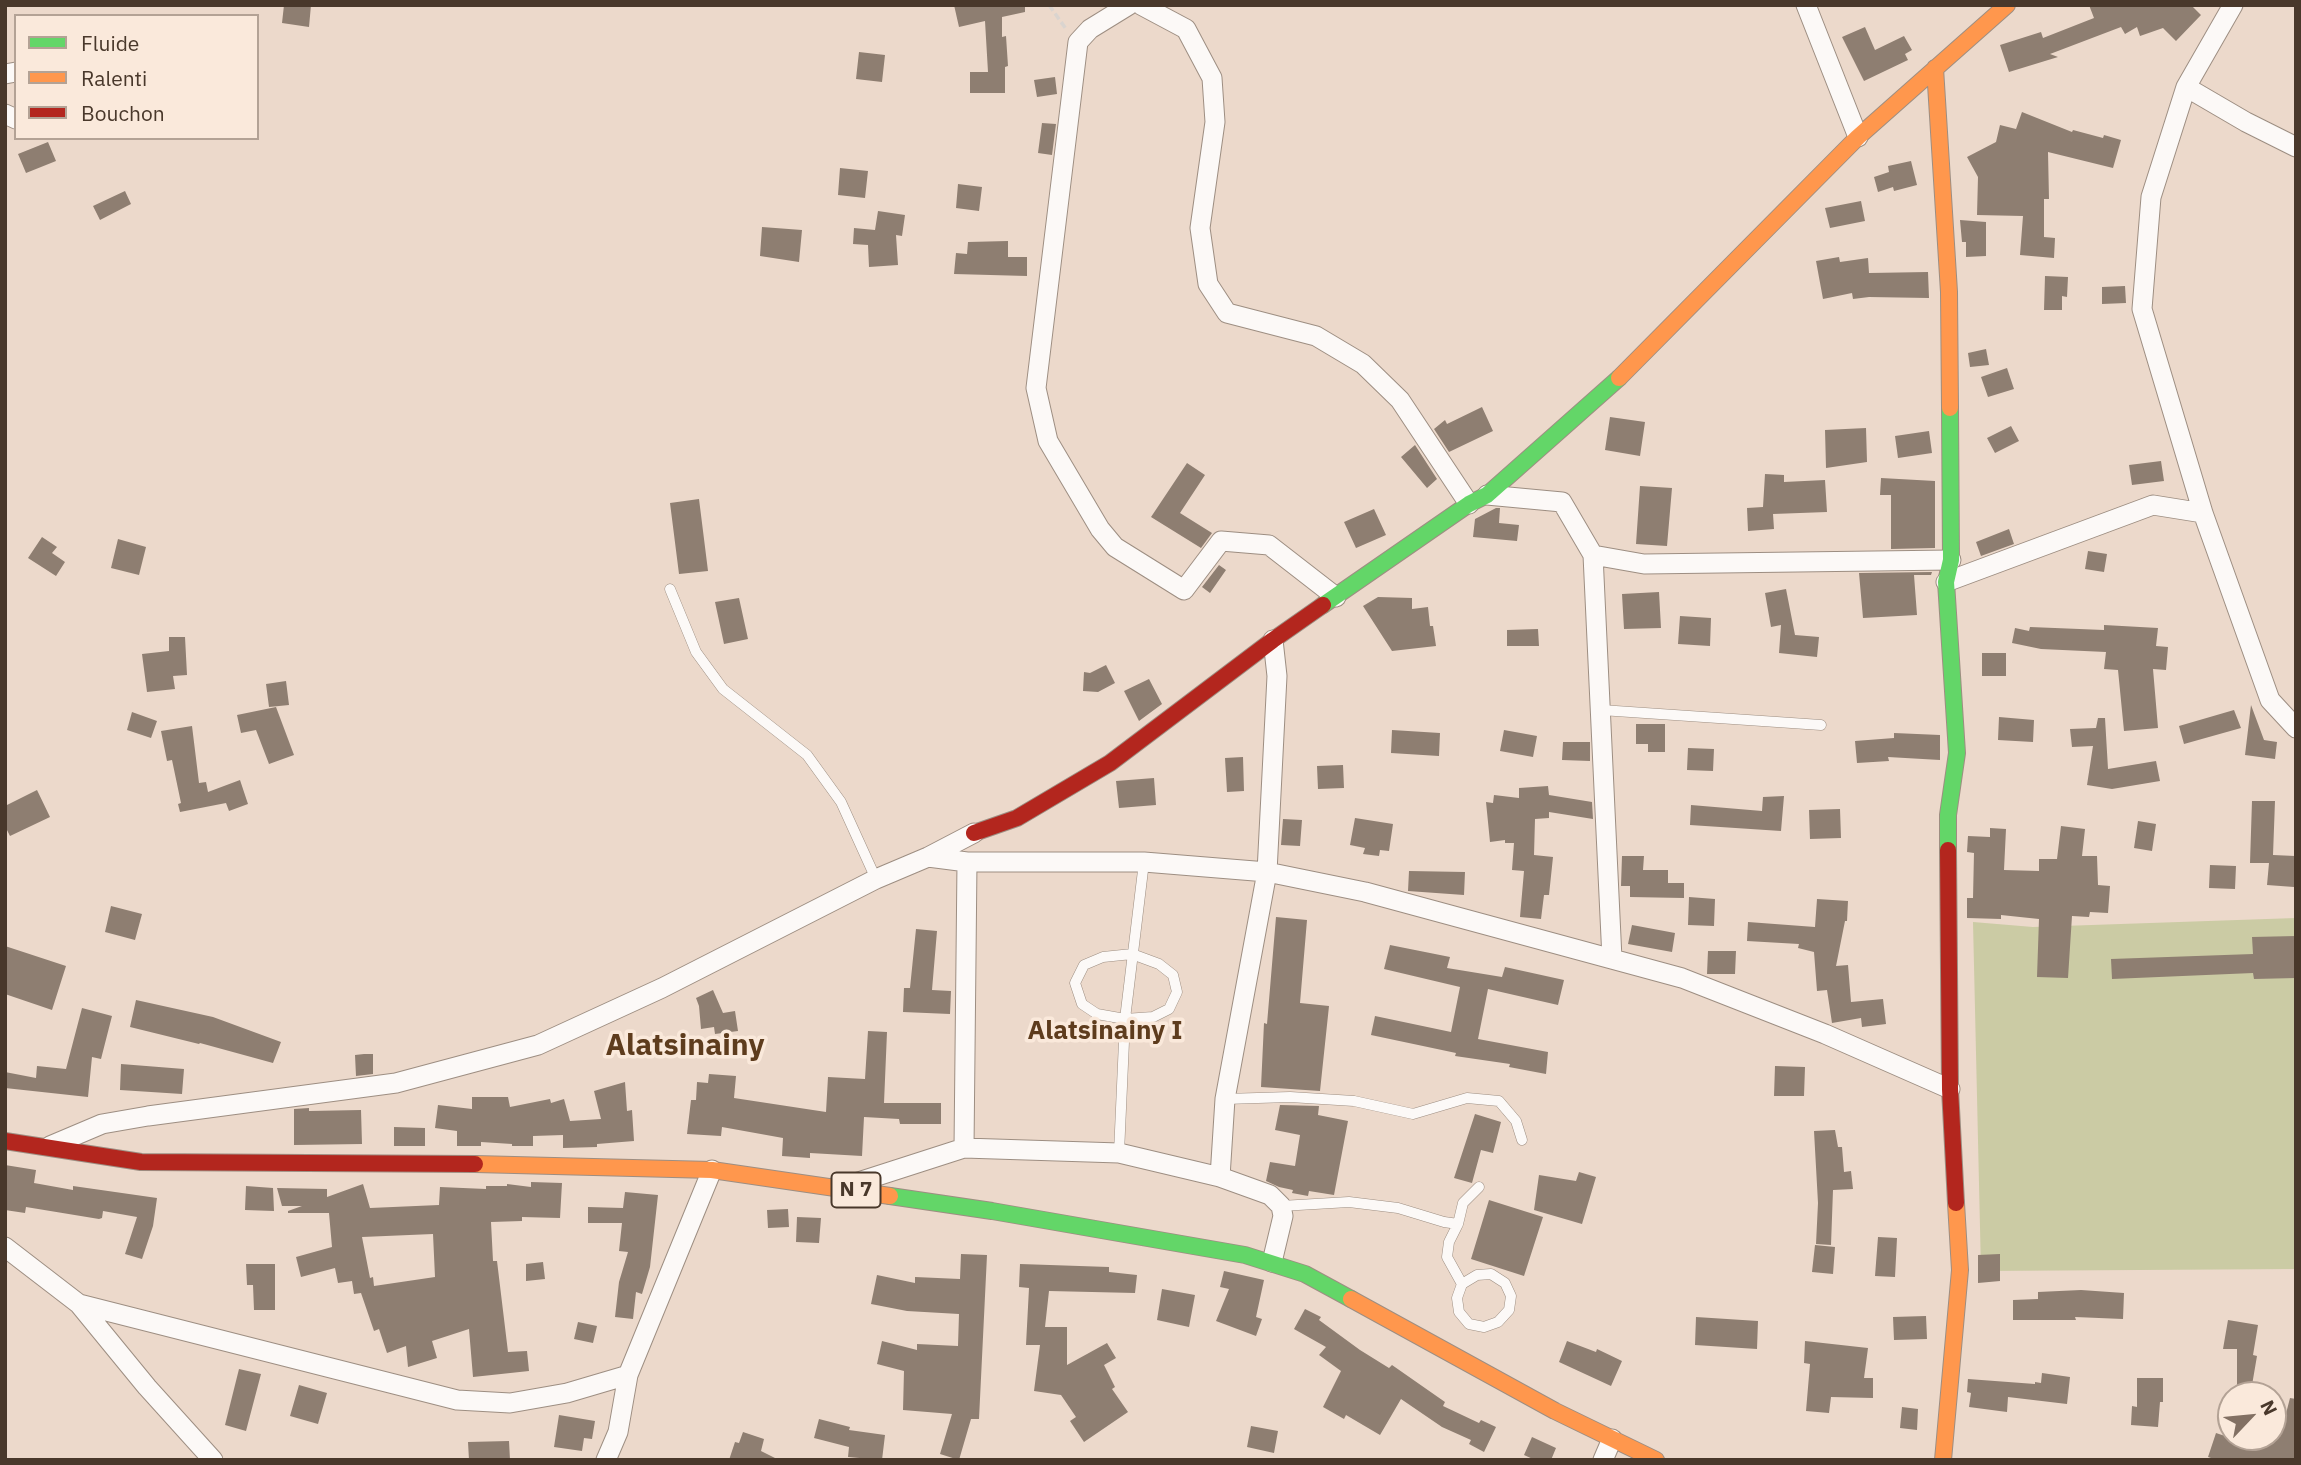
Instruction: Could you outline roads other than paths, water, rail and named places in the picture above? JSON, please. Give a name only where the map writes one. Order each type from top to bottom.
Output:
[{"type":"street","points":[[1129,5],[1090,29],[1078,42],[1036,388],[1048,441],[1100,529],[1115,547],[1184,590],[1221,541],[1269,545],[1336,597]]},
{"type":"street","points":[[1141,5],[1186,29],[1212,78],[1215,122],[1200,228],[1208,284],[1227,313],[1316,336],[1363,364],[1400,400],[1469,504]]},
{"type":"street","points":[[1806,5],[1858,137]]},
{"type":"street","points":[[49,1147],[102,1125],[148,1116],[396,1083],[538,1045],[662,988],[974,832],[1017,818],[1110,763],[1273,640],[1469,504],[1488,495],[1613,384],[1858,137],[2007,5]]},
{"type":"street","points":[[2233,5],[2186,87],[2151,197],[2142,309],[2203,513],[2270,700],[2296,728]]},
{"type":"street","points":[[1936,68],[1949,292],[1951,560],[1946,582],[1957,753],[1948,815],[1950,1089],[1960,1270],[1943,1460]]},
{"type":"street","points":[[2186,87],[2296,147]]},
{"type":"street","points":[[1488,495],[1562,502],[1593,555],[1612,959]]},
{"type":"street","points":[[1946,582],[2152,505],[2203,513]]},
{"type":"street","points":[[1593,555],[1644,564],[1951,560]]},
{"type":"street","points":[[1220,1177],[1225,1099],[1266,872],[1277,676],[1273,640]]},
{"type":"street","points":[[928,857],[967,862],[1144,862],[1266,872],[1365,892],[1682,978],[1825,1034],[1950,1089]]},
{"type":"street","points":[[964,1149],[967,862]]},
{"type":"street","name":"N 7","points":[[5,1141],[141,1162],[530,1164],[712,1170],[1005,1213],[1272,1262],[1305,1274],[1555,1411],[1656,1460]]},
{"type":"street","points":[[842,1188],[964,1149],[1119,1153],[1220,1177],[1270,1195],[1282,1206],[1283,1216],[1272,1262]]},
{"type":"street","points":[[606,1460],[618,1432],[628,1375],[712,1170]]},
{"type":"street","points":[[5,1247],[79,1304],[147,1387],[213,1460]]},
{"type":"street","points":[[79,1304],[457,1400],[509,1403],[567,1393],[628,1375]]},
{"type":"street","points":[[1603,1460],[1612,1439]]},
{"type":"lane","points":[[670,589],[696,652],[723,689],[807,755],[841,802],[876,879]]},
{"type":"lane","points":[[1601,710],[1821,725]]},
{"type":"lane","points":[[1119,1153],[1125,1019],[1144,862]]},
{"type":"lane","points":[[1132,954],[1159,964],[1173,975],[1177,992],[1169,1009],[1153,1017],[1125,1019],[1097,1014],[1082,1004],[1075,984],[1084,965],[1103,957],[1132,954]]},
{"type":"lane","points":[[1225,1099],[1290,1097],[1341,1100],[1413,1114],[1467,1098],[1499,1101],[1516,1121],[1522,1140]]},
{"type":"lane","points":[[1462,1284],[1477,1275],[1492,1274],[1505,1283],[1511,1296],[1508,1310],[1498,1322],[1484,1327],[1469,1324],[1459,1312],[1457,1298],[1462,1284],[1447,1257],[1449,1242],[1458,1224],[1463,1203],[1479,1188]]},
{"type":"lane","points":[[1282,1206],[1349,1202],[1398,1208],[1458,1224]]},
{"type":"district","name":"Alatsinainy I","points":[[1105,1031]]},
{"type":"district","name":"Alatsinainy","points":[[685,1046]]}]
